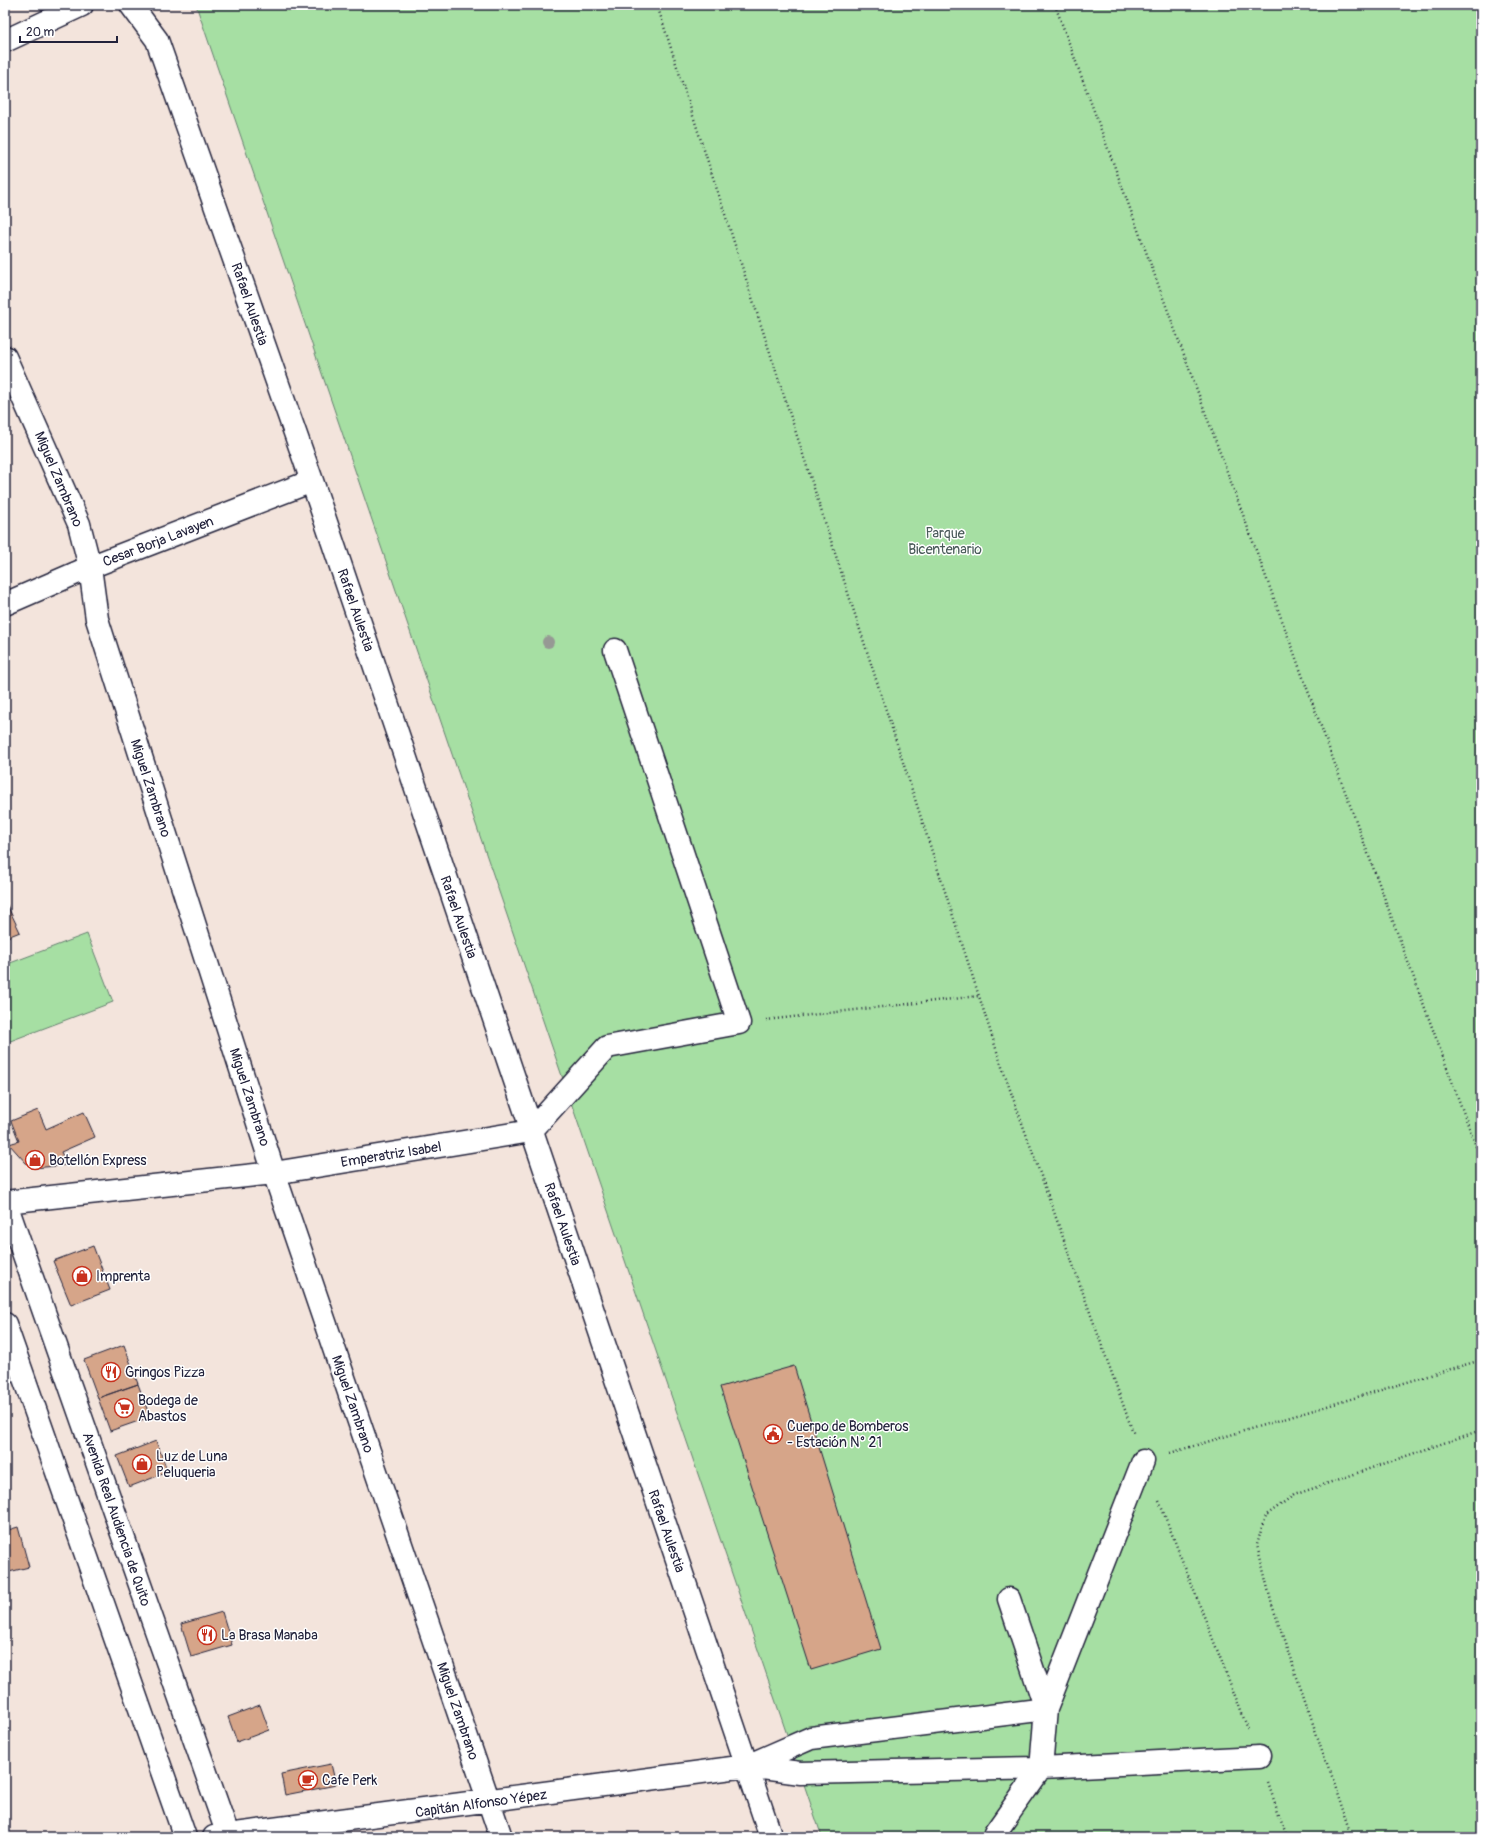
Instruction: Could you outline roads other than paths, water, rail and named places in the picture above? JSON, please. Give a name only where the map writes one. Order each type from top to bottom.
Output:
[{"type":"street","points":[[5,41],[82,5]]},
{"type":"street","name":"Rafael Aulestia","points":[[131,5],[157,40],[312,482],[771,1837]]},
{"type":"street","name":"Miguel Zambrano","points":[[5,357],[79,524],[90,567],[97,619],[274,1173],[501,1837]]},
{"type":"street","name":"Cesar Borja Lavayen","points":[[5,604],[90,567],[312,482]]},
{"type":"street","points":[[531,1131],[607,1047],[739,1023],[615,650]]},
{"type":"street","name":"Emperatriz Isabel","points":[[5,1201],[274,1173],[531,1131]]},
{"type":"street","name":"Avenida Real Audiencia de Quito","points":[[5,1201],[223,1836]]},
{"type":"street","points":[[5,1324],[185,1837]]},
{"type":"street","points":[[997,1837],[996,1833],[1041,1768],[1046,1709],[1143,1461]]},
{"type":"street","points":[[1009,1599],[1046,1709]]},
{"type":"street","points":[[747,1766],[811,1738],[1046,1709]]},
{"type":"street","points":[[747,1766],[800,1773],[1041,1768],[1259,1757]]},
{"type":"street","name":"Capitán Alfonso Yépez","points":[[223,1836],[489,1802],[747,1766]]},
{"type":"place","name":"Botellón Express","points":[[35,1160]]},
{"type":"place","name":"Imprenta","points":[[82,1276]]},
{"type":"place","name":"Gringos Pizza","points":[[111,1372]]},
{"type":"place","name":"Bodega de Abastos","points":[[124,1408]]},
{"type":"place","name":"Cuerpo de Bomberos - Estación N° 21","points":[[773,1434]]},
{"type":"place","name":"Luz de Luna Peluqueria","points":[[142,1464]]},
{"type":"place","name":"La Brasa Manaba","points":[[207,1635]]},
{"type":"place","name":"Cafe Perk","points":[[308,1780]]},
{"type":"park label","name":"Parque Bicentenario","points":[[945,542]]}]
